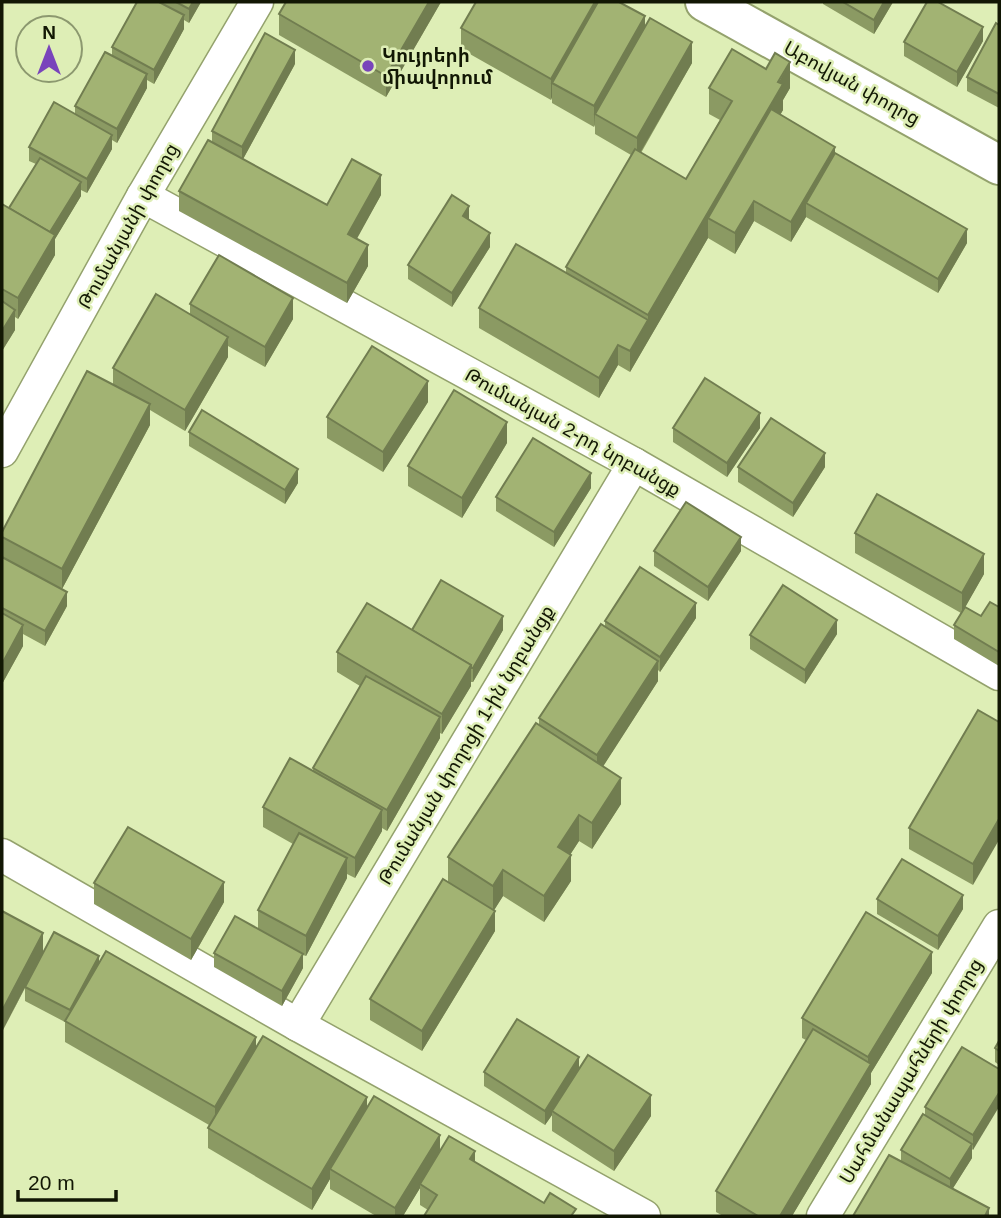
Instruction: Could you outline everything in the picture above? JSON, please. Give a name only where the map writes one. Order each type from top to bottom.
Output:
[{"type":"main road","name":"Աբովյան փողոց","points":[[705,2],[999,165]]},
{"type":"street","name":"Թումանյանի փողոց","points":[[2,451],[143,196],[257,2]]},
{"type":"street","name":"Թումանյան 2-րդ նրբանցք","points":[[143,196],[634,464],[999,674]]},
{"type":"street","name":"Թումանյան փողոցի 1-ին նրբանցք","points":[[298,1025],[634,464]]},
{"type":"street","points":[[2,855],[298,1025],[644,1216]]},
{"type":"street","name":"Սահմանապահների փողոց","points":[[823,1216],[999,926]]},
{"type":"building","points":[[137,2],[159,2],[184,15],[154,70],[112,47]]},
{"type":"building","points":[[176,2],[193,2],[189,9]]},
{"type":"building","name":"Կույրերի միավորում","points":[[286,2],[429,2],[386,76],[279,14]]},
{"type":"building","points":[[476,2],[595,2],[551,79],[461,28]]},
{"type":"building","points":[[598,2],[619,2],[645,16],[594,106],[552,83]]},
{"type":"building","points":[[843,2],[884,2],[874,20]]},
{"type":"building","points":[[927,2],[938,2],[983,27],[957,72],[904,42]]},
{"type":"building","points":[[650,18],[692,42],[637,138],[595,114]]},
{"type":"building","points":[[996,23],[999,25],[999,94],[967,77]]},
{"type":"building","points":[[265,33],[295,50],[242,147],[212,131]]},
{"type":"building","points":[[732,49],[766,69],[775,53],[790,62],[778,82],[783,84],[648,315],[566,267],[635,149],[686,179],[732,101],[709,88]]},
{"type":"building","points":[[105,52],[147,74],[117,129],[75,106]]},
{"type":"building","points":[[54,102],[112,135],[87,179],[29,147]]},
{"type":"building","points":[[771,109],[835,147],[791,222],[754,201],[735,233],[708,218]]},
{"type":"building","points":[[208,140],[327,205],[352,159],[381,175],[348,234],[368,245],[347,283],[179,191]]},
{"type":"building","points":[[835,153],[967,229],[938,279],[806,203]]},
{"type":"building","points":[[40,158],[81,182],[50,232],[9,208]]},
{"type":"building","points":[[452,195],[469,206],[463,216],[490,233],[452,293],[408,265]]},
{"type":"building","points":[[2,204],[55,235],[18,298],[2,289]]},
{"type":"building","points":[[516,244],[648,320],[630,351],[618,345],[599,378],[479,308]]},
{"type":"building","points":[[219,255],[293,298],[265,347],[190,304]]},
{"type":"building","points":[[156,294],[228,337],[185,410],[113,368]]},
{"type":"building","points":[[2,301],[15,310],[2,331]]},
{"type":"building","points":[[372,346],[428,381],[383,452],[327,417]]},
{"type":"building","points":[[87,371],[150,404],[62,569],[2,537],[2,532]]},
{"type":"building","points":[[705,378],[760,413],[727,463],[673,428]]},
{"type":"building","points":[[454,390],[507,422],[462,498],[408,466]]},
{"type":"building","points":[[202,410],[298,469],[285,490],[189,432]]},
{"type":"building","points":[[771,418],[825,453],[793,503],[738,467]]},
{"type":"building","points":[[533,438],[591,473],[554,532],[496,497]]},
{"type":"building","points":[[877,494],[984,554],[962,593],[855,533]]},
{"type":"building","points":[[686,502],[741,537],[708,587],[654,551]]},
{"type":"building","points":[[2,557],[67,592],[45,631],[2,608]]},
{"type":"building","points":[[640,567],[696,603],[660,657],[605,621]]},
{"type":"building","points":[[441,580],[503,616],[473,668],[412,630]]},
{"type":"building","points":[[783,585],[837,620],[805,670],[750,635]]},
{"type":"building","points":[[990,602],[999,607],[999,652],[954,625],[965,607],[981,616]]},
{"type":"building","points":[[367,603],[471,665],[442,714],[337,652]]},
{"type":"building","points":[[2,613],[23,625],[2,664]]},
{"type":"building","points":[[601,624],[658,661],[597,755],[539,718]]},
{"type":"building","points":[[366,676],[440,717],[387,810],[313,768]]},
{"type":"building","points":[[978,710],[999,722],[999,819],[973,864],[909,828]]},
{"type":"building","points":[[536,723],[621,778],[592,823],[579,815],[558,847],[571,855],[544,896],[503,870],[493,886],[448,857]]},
{"type":"building","points":[[290,758],[382,810],[355,858],[263,807]]},
{"type":"building","points":[[128,827],[224,882],[191,939],[94,883]]},
{"type":"building","points":[[299,833],[347,858],[306,936],[258,910]]},
{"type":"building","points":[[902,859],[963,895],[938,936],[877,899]]},
{"type":"building","points":[[443,879],[495,911],[422,1031],[370,999]]},
{"type":"building","points":[[2,911],[43,933],[2,1011]]},
{"type":"building","points":[[866,912],[932,952],[868,1057],[802,1018]]},
{"type":"building","points":[[235,916],[303,954],[282,991],[214,953]]},
{"type":"building","points":[[54,932],[99,956],[70,1010],[25,987]]},
{"type":"building","points":[[106,951],[256,1037],[215,1107],[65,1021]]},
{"type":"building","points":[[517,1019],[579,1057],[545,1111],[484,1072]]},
{"type":"building","points":[[813,1029],[871,1064],[780,1216],[758,1216],[716,1191]]},
{"type":"building","points":[[263,1036],[367,1097],[312,1189],[208,1128]]},
{"type":"building","points":[[962,1047],[999,1069],[999,1093],[973,1135],[925,1107]]},
{"type":"building","points":[[588,1055],[651,1095],[614,1151],[552,1111]]},
{"type":"building","points":[[374,1096],[440,1135],[395,1208],[330,1169]]},
{"type":"building","points":[[923,1114],[972,1144],[950,1179],[901,1150]]},
{"type":"building","points":[[449,1136],[475,1151],[470,1159],[544,1203],[550,1193],[576,1209],[571,1216],[424,1216],[437,1195],[420,1184]]},
{"type":"building","points":[[889,1155],[989,1208],[985,1216],[853,1216]]},
{"type":"place","name":"Կույրերի միավորում","points":[[368,66]]}]
